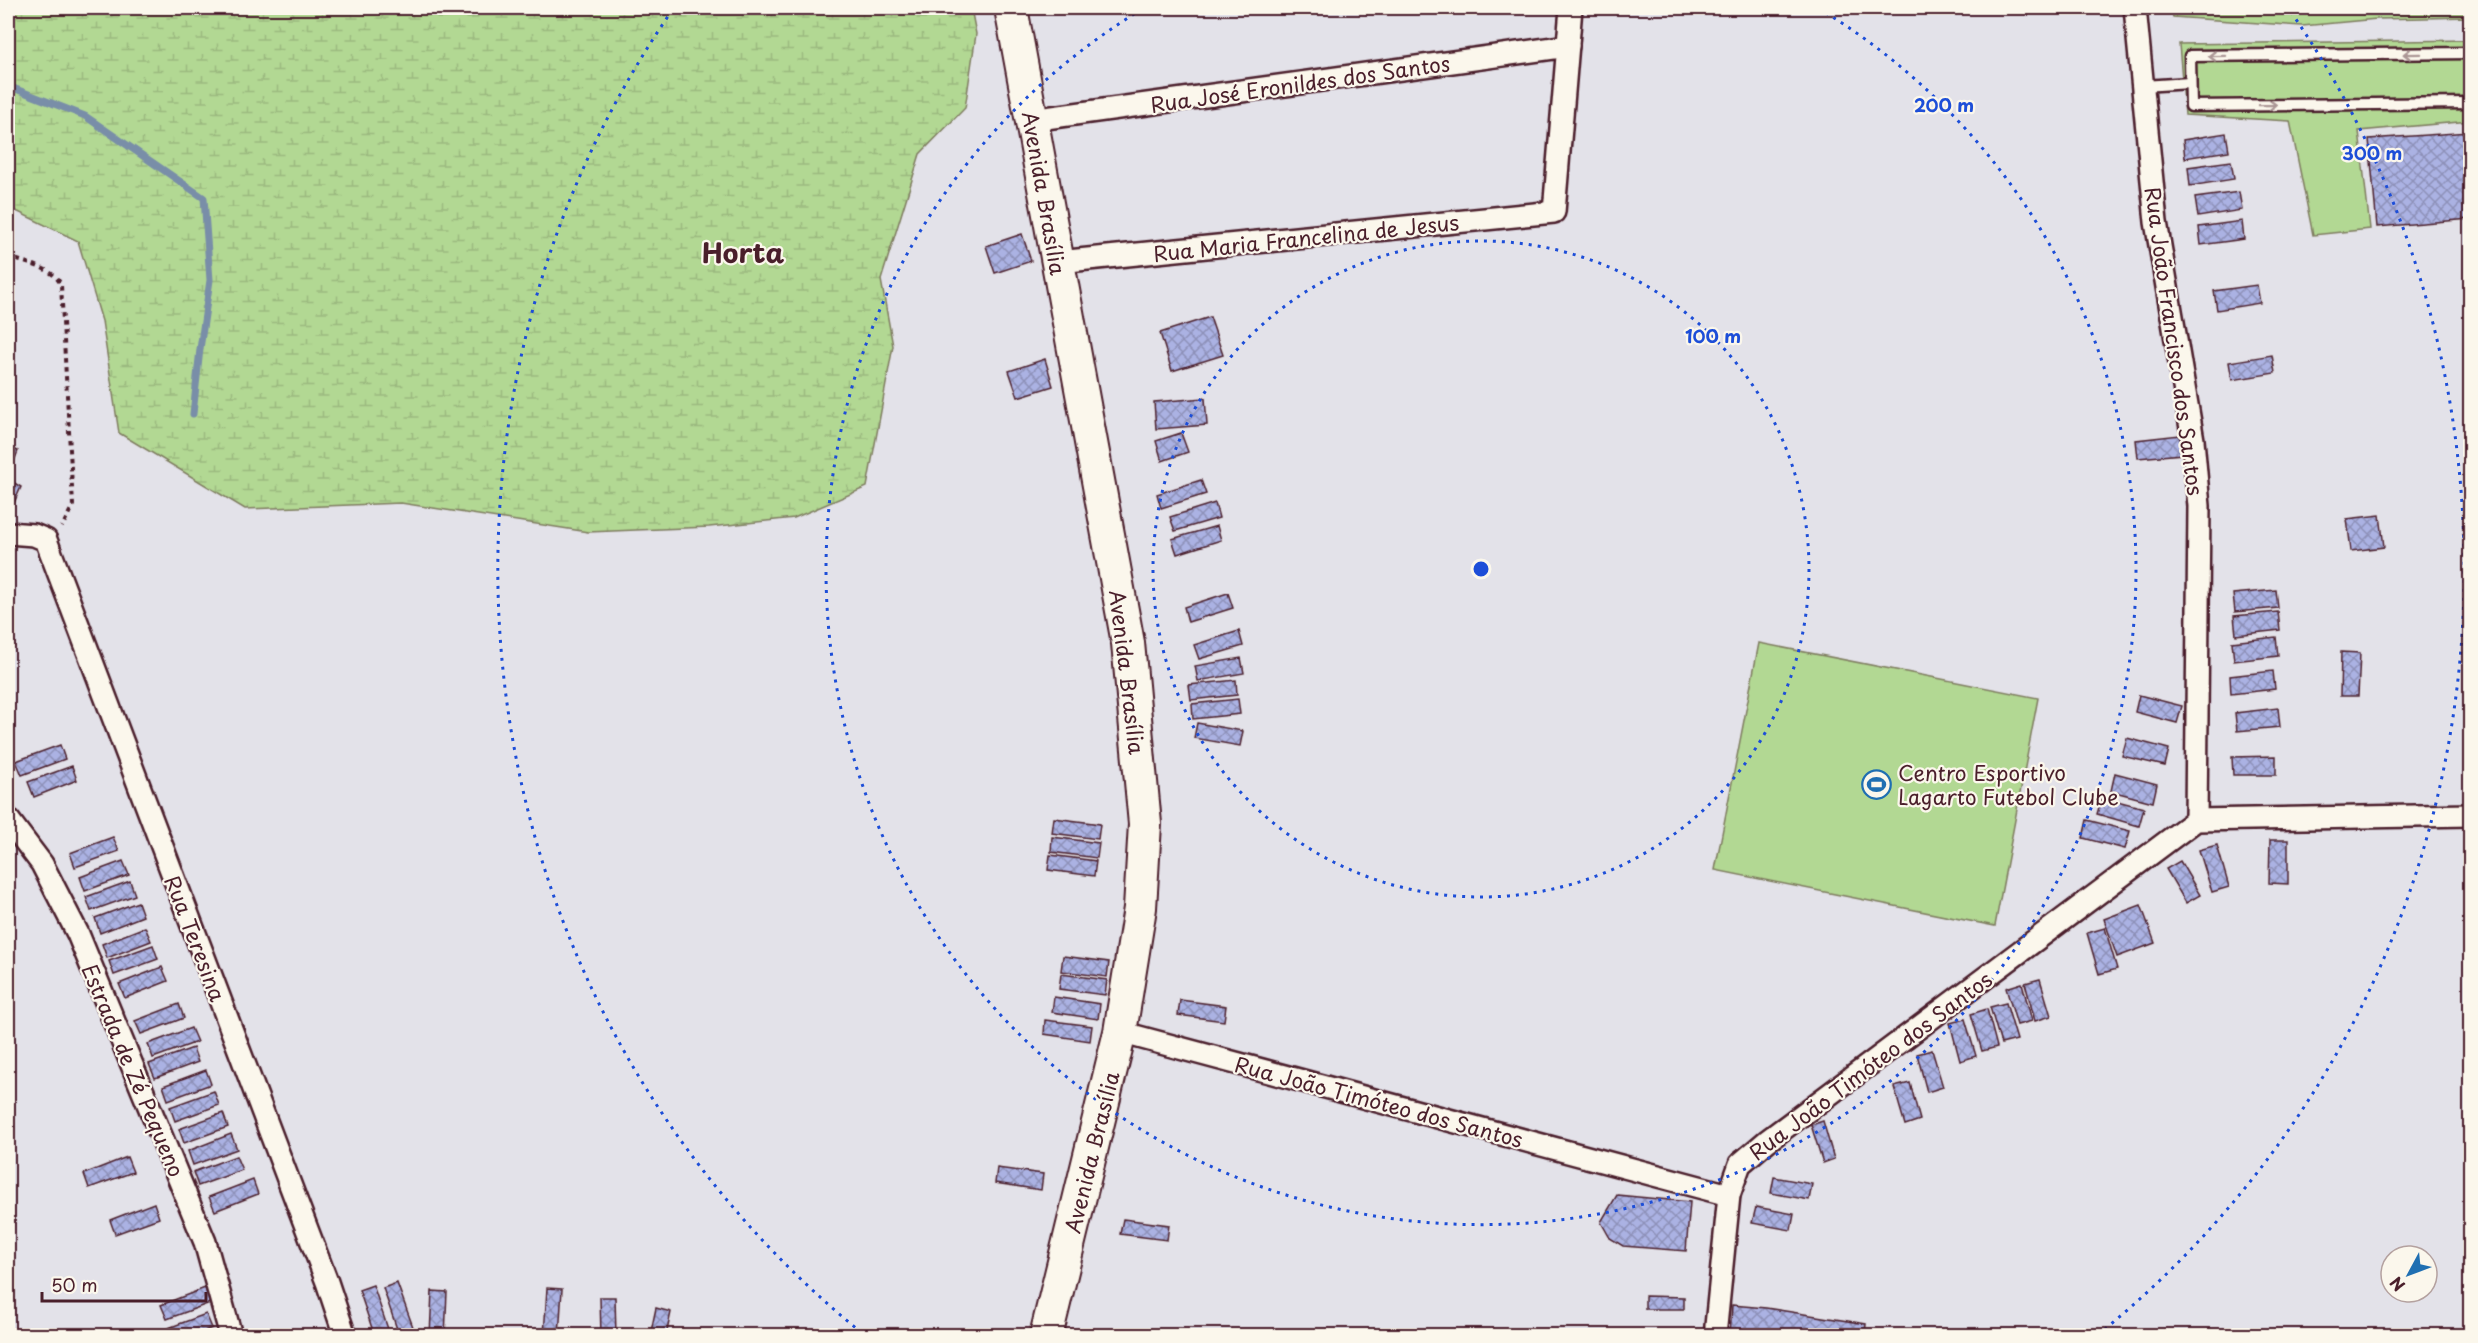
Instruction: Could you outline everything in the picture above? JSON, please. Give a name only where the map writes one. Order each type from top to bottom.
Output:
[{"type":"main road","name":"Avenida Brasília","points":[[1011,8],[1128,643],[1145,824],[1140,908],[1120,1032],[1046,1335]]},
{"type":"street","points":[[1568,46],[1571,8]]},
{"type":"street","name":"Rua João Francisco dos Santos","points":[[2135,8],[2156,222],[2193,440],[2199,506],[2196,819]]},
{"type":"street","name":"Rua José Eronildes dos Santos","points":[[1032,120],[1568,46]]},
{"type":"street","name":"Rua Maria Francelina de Jesus","points":[[1058,262],[1554,212],[1568,46]]},
{"type":"street","points":[[8,533],[34,535],[46,540]]},
{"type":"street","name":"Rua Teresina","points":[[46,540],[327,1282],[345,1335]]},
{"type":"street","points":[[2196,819],[2470,814]]},
{"type":"street","name":"Estrada de Zé Pequeno","points":[[8,819],[42,864],[78,934],[205,1242],[231,1335]]},
{"type":"street","name":"Rua João Timóteo dos Santos","points":[[1120,1032],[1729,1195],[1740,1164],[1767,1141],[2196,819]]},
{"type":"street","points":[[1714,1335],[1729,1195]]},
{"type":"lane","points":[[2470,53],[2190,56],[2191,106],[2470,103]]},
{"type":"lane","points":[[2143,86],[2190,83]]},
{"type":"path","points":[[8,257],[52,273],[61,285],[73,505],[62,528],[46,540]]},
{"type":"green space","points":[[8,8],[971,8],[976,34],[965,108],[920,154],[881,280],[893,346],[867,487],[794,518],[709,527],[588,532],[401,503],[245,509],[119,433],[102,321],[78,241],[8,207]]},
{"type":"green space","points":[[2171,8],[2470,8],[2470,17],[2377,19],[2302,26],[2173,17]]},
{"type":"green space","points":[[2470,40],[2470,121],[2359,131],[2370,229],[2313,235],[2290,121],[2185,115],[2179,44]]},
{"type":"green space","name":"Centro Esportivo Lagarto Futebol Clube","points":[[1759,643],[2038,698],[1995,926],[1715,870]]},
{"type":"building","points":[[2470,132],[2470,219],[2377,227],[2369,139]]},
{"type":"building","points":[[2226,133],[2229,151],[2185,158],[2183,140]]},
{"type":"building","points":[[2231,161],[2234,179],[2190,186],[2188,167]]},
{"type":"building","points":[[2239,192],[2242,210],[2198,217],[2195,198]]},
{"type":"building","points":[[2242,221],[2244,239],[2201,245],[2199,227]]},
{"type":"building","points":[[1022,234],[1031,261],[995,273],[986,246]]},
{"type":"building","points":[[2257,285],[2260,303],[2217,310],[2214,291]]},
{"type":"building","points":[[1210,317],[1223,355],[1172,371],[1160,333]]},
{"type":"building","points":[[2272,355],[2275,373],[2232,380],[2229,362]]},
{"type":"building","points":[[1045,359],[1053,386],[1018,397],[1009,371]]},
{"type":"building","points":[[1205,398],[1207,425],[1156,429],[1154,402]]},
{"type":"building","points":[[1181,433],[1188,452],[1162,461],[1156,441]]},
{"type":"building","points":[[2180,435],[2182,454],[2138,458],[2136,440]]},
{"type":"building","points":[[8,447],[18,451],[8,477]]},
{"type":"building","points":[[8,479],[21,487],[12,507],[8,506]]},
{"type":"building","points":[[1201,480],[1206,494],[1161,508],[1157,494]]},
{"type":"building","points":[[1215,503],[1219,518],[1175,531],[1170,517]]},
{"type":"building","points":[[2380,515],[2384,547],[2351,551],[2347,519]]},
{"type":"building","points":[[1217,526],[1221,540],[1177,554],[1172,539]]},
{"type":"building","points":[[2276,590],[2278,608],[2235,612],[2233,594]]},
{"type":"building","points":[[1228,593],[1233,608],[1188,622],[1184,607]]},
{"type":"building","points":[[2278,612],[2280,630],[2236,635],[2234,616]]},
{"type":"building","points":[[1239,631],[1243,646],[1199,659],[1194,645]]},
{"type":"building","points":[[2276,637],[2278,656],[2234,661],[2232,642]]},
{"type":"building","points":[[2341,652],[2360,653],[2358,696],[2340,696]]},
{"type":"building","points":[[1241,658],[1244,673],[1198,681],[1195,666]]},
{"type":"building","points":[[2273,671],[2275,689],[2231,694],[2230,676]]},
{"type":"building","points":[[1236,680],[1237,695],[1191,700],[1189,685]]},
{"type":"building","points":[[2139,695],[2182,706],[2177,723],[2135,712]]},
{"type":"building","points":[[1238,699],[1240,714],[1193,719],[1192,704]]},
{"type":"building","points":[[2278,708],[2280,727],[2237,731],[2235,713]]},
{"type":"building","points":[[1197,723],[1243,731],[1240,746],[1194,738]]},
{"type":"building","points":[[2127,738],[2169,749],[2165,766],[2122,756]]},
{"type":"building","points":[[60,745],[65,759],[22,775],[16,761]]},
{"type":"building","points":[[2276,756],[2276,775],[2233,775],[2232,757]]},
{"type":"building","points":[[72,766],[77,780],[34,797],[28,782]]},
{"type":"building","points":[[2115,773],[2157,784],[2153,802],[2111,791]]},
{"type":"building","points":[[2102,797],[2144,808],[2139,826],[2097,814]]},
{"type":"building","points":[[1054,818],[1100,824],[1098,839],[1052,833]]},
{"type":"building","points":[[2087,820],[2130,831],[2125,849],[2083,838]]},
{"type":"building","points":[[113,837],[119,851],[75,867],[70,853]]},
{"type":"building","points":[[1052,837],[1099,843],[1097,858],[1051,852]]},
{"type":"building","points":[[2270,840],[2288,840],[2288,884],[2269,883]]},
{"type":"building","points":[[2217,845],[2229,887],[2212,892],[2199,850]]},
{"type":"building","points":[[1050,855],[1096,861],[1094,876],[1048,870]]},
{"type":"building","points":[[123,861],[129,875],[85,891],[80,877]]},
{"type":"building","points":[[2180,861],[2200,895],[2186,903],[2166,869]]},
{"type":"building","points":[[130,881],[135,895],[91,911],[86,897]]},
{"type":"building","points":[[138,902],[143,916],[100,933],[95,918]]},
{"type":"building","points":[[2141,905],[2155,943],[2117,957],[2104,919]]},
{"type":"building","points":[[145,927],[151,941],[107,958],[102,944]]},
{"type":"building","points":[[2105,928],[2117,969],[2099,974],[2087,933]]},
{"type":"building","points":[[153,945],[158,959],[114,975],[109,961]]},
{"type":"building","points":[[1063,956],[1109,962],[1107,977],[1061,971]]},
{"type":"building","points":[[162,967],[168,981],[125,998],[119,984]]},
{"type":"building","points":[[1061,974],[1107,980],[1105,995],[1059,989]]},
{"type":"building","points":[[2040,979],[2051,1016],[2035,1021],[2025,983]]},
{"type":"building","points":[[2022,983],[2032,1021],[2017,1025],[2006,988]]},
{"type":"building","points":[[1054,997],[1100,1004],[1098,1019],[1052,1012]]},
{"type":"building","points":[[1180,1000],[1226,1006],[1224,1021],[1178,1015]]},
{"type":"building","points":[[2006,1003],[2017,1040],[2001,1044],[1990,1007]]},
{"type":"building","points":[[179,1004],[184,1018],[141,1034],[135,1021]]},
{"type":"building","points":[[1987,1009],[1997,1047],[1982,1051],[1971,1014]]},
{"type":"building","points":[[1965,1019],[1976,1056],[1960,1061],[1950,1023]]},
{"type":"building","points":[[1045,1020],[1092,1026],[1090,1041],[1044,1034]]},
{"type":"building","points":[[191,1028],[197,1042],[153,1058],[148,1044]]},
{"type":"building","points":[[193,1048],[198,1062],[155,1078],[149,1064]]},
{"type":"building","points":[[1932,1050],[1943,1087],[1927,1092],[1917,1054]]},
{"type":"building","points":[[206,1070],[211,1084],[168,1100],[163,1086]]},
{"type":"building","points":[[1910,1083],[1920,1120],[1905,1125],[1894,1087]]},
{"type":"building","points":[[214,1091],[219,1105],[175,1121],[170,1107]]},
{"type":"building","points":[[223,1113],[228,1127],[184,1143],[179,1129]]},
{"type":"building","points":[[1823,1121],[1834,1159],[1823,1163],[1811,1125]]},
{"type":"building","points":[[231,1134],[237,1149],[193,1165],[188,1151]]},
{"type":"building","points":[[236,1156],[242,1170],[198,1186],[193,1172]]},
{"type":"building","points":[[127,1157],[133,1172],[89,1188],[84,1174]]},
{"type":"building","points":[[997,1168],[1043,1174],[1041,1190],[995,1183]]},
{"type":"building","points":[[1774,1177],[1812,1184],[1809,1200],[1771,1193]]},
{"type":"building","points":[[253,1180],[258,1194],[215,1211],[209,1197]]},
{"type":"building","points":[[1617,1195],[1690,1202],[1686,1251],[1623,1246],[1610,1238],[1601,1222]]},
{"type":"building","points":[[154,1203],[159,1218],[115,1234],[110,1220]]},
{"type":"building","points":[[1756,1207],[1794,1214],[1791,1230],[1752,1223]]},
{"type":"building","points":[[1123,1219],[1169,1225],[1167,1240],[1120,1234]]},
{"type":"building","points":[[397,1283],[413,1327],[398,1332],[383,1288]]},
{"type":"building","points":[[373,1285],[388,1329],[374,1334],[359,1290]]},
{"type":"building","points":[[205,1288],[210,1303],[167,1319],[161,1305]]},
{"type":"building","points":[[547,1288],[562,1289],[559,1336],[544,1335]]},
{"type":"building","points":[[432,1291],[447,1292],[445,1336],[430,1336]]},
{"type":"building","points":[[1645,1296],[1684,1297],[1684,1309],[1645,1309]]},
{"type":"building","points":[[600,1297],[615,1297],[616,1336],[601,1336]]},
{"type":"building","points":[[1732,1305],[1766,1308],[1866,1324],[1865,1336],[1730,1336]]},
{"type":"building","points":[[656,1308],[671,1312],[666,1336],[650,1336]]},
{"type":"building","points":[[206,1314],[212,1328],[191,1336],[165,1336],[163,1330]]},
{"type":"waterway","points":[[8,86],[85,116],[204,198],[210,280],[193,414]]},
{"type":"place","name":"Centro Esportivo Lagarto Futebol Clube","points":[[1877,784]]},
{"type":"district","name":"Horta","points":[[743,251]]}]
